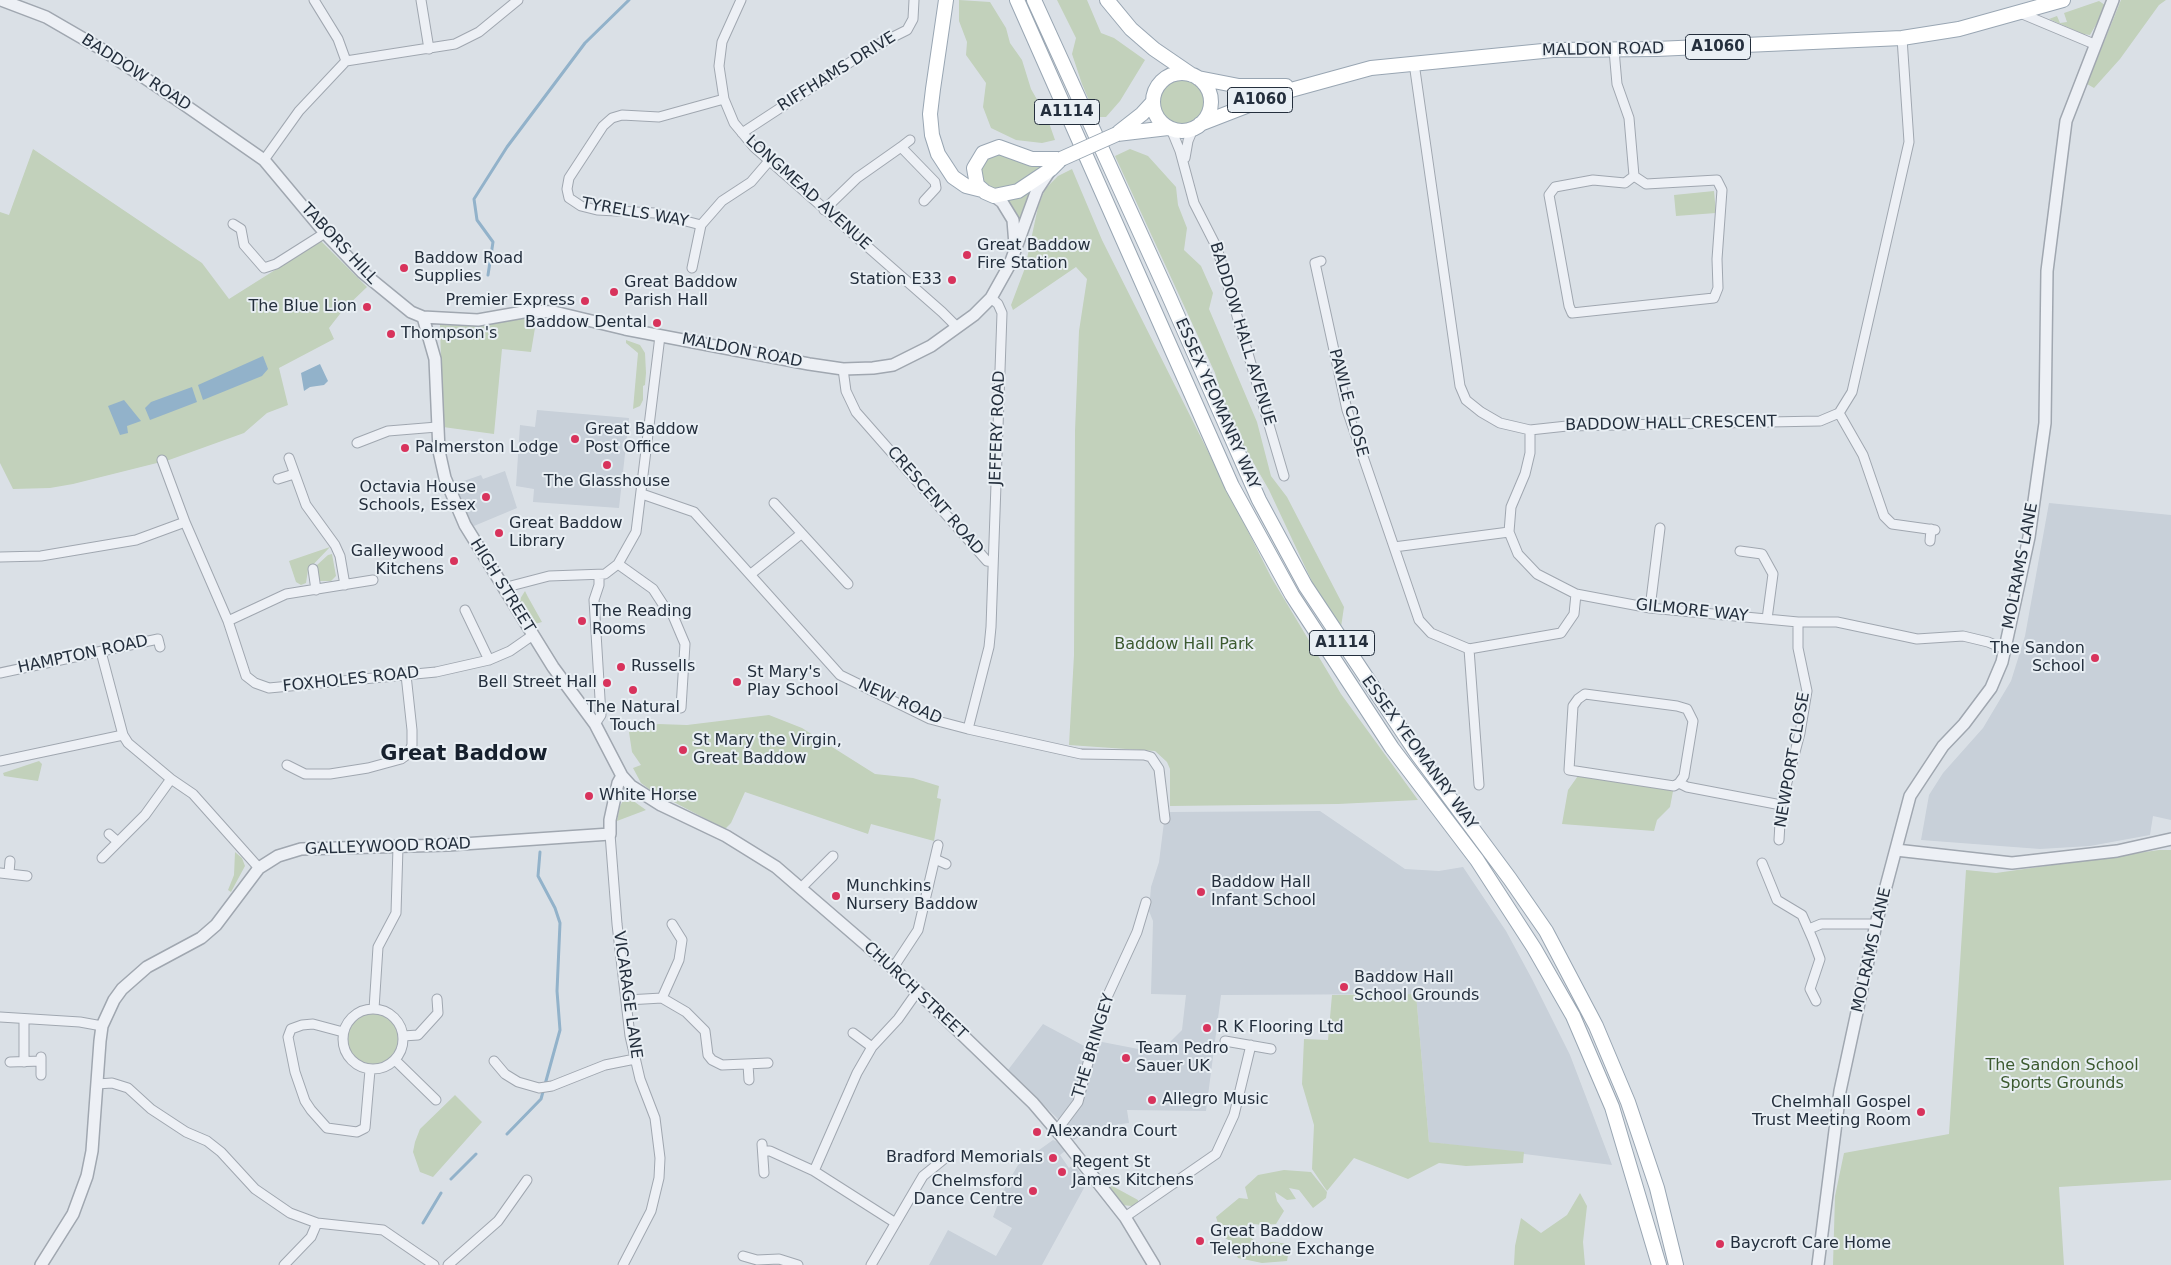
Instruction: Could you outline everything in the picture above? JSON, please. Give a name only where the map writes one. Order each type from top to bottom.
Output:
[{"type":"main road","points":[[946,0],[930,114],[932,135],[938,154],[953,177],[966,186],[988,193]]},
{"type":"main road","name":"ESSEX YEOMANRY WAY","points":[[1017,0],[1232,486],[1287,587],[1392,748],[1477,860],[1534,948],[1572,1016],[1612,1107],[1659,1265]]},
{"type":"main road","name":"ESSEX YEOMANRY WAY","points":[[1034,0],[1168,294],[1259,500],[1305,585],[1418,755],[1546,931],[1596,1026],[1628,1102],[1657,1188],[1676,1265]]},
{"type":"main road","name":"A1060","points":[[1107,0],[1131,29],[1154,49],[1195,77]]},
{"type":"main road","name":"MALDON ROAD","points":[[1196,127],[1239,107],[1321,81],[1370,68],[1552,50],[1614,50],[1902,38],[1959,29],[2063,0]]},
{"type":"main road","points":[[1174,75],[1195,77],[1208,90],[1210,105],[1205,119],[1196,127],[1182,131],[1169,128],[1157,117],[1153,102],[1155,90],[1163,80],[1174,75]]},
{"type":"main road","name":"MALDON ROAD","points":[[1195,77],[1239,86],[1259,87],[1321,81]]},
{"type":"main road","name":"MALDON ROAD","points":[[1056,164],[999,147],[991,148],[983,152],[974,168],[974,177],[988,193],[1018,191],[1056,164],[1117,134],[1142,114],[1153,102]]},
{"type":"main road","name":"MALDON ROAD","points":[[1117,134],[1169,128]]},
{"type":"street","name":"BADDOW ROAD","points":[[1,0],[46,17],[102,50],[182,102],[264,160]]},
{"type":"street","points":[[314,0],[338,39],[346,61]]},
{"type":"street","points":[[421,0],[429,49]]},
{"type":"street","points":[[264,160],[299,111],[346,61],[455,44],[478,32],[518,0]]},
{"type":"street","name":"LONGMEAD AVENUE","points":[[741,0],[722,42],[719,66],[728,112],[742,133],[769,161],[936,306],[957,327]]},
{"type":"street","name":"RIFFHAMS DRIVE","points":[[742,133],[875,46],[906,30],[913,19],[914,0]]},
{"type":"street","name":"MOLRAMS LANE","points":[[1818,1265],[1840,1092],[1876,924],[1910,796],[1943,746],[1964,724],[1990,688],[2002,662],[2029,537],[2045,423],[2047,271],[2066,121],[2094,44],[2113,0]]},
{"type":"street","points":[[2020,13],[2094,44]]},
{"type":"street","points":[[1902,38],[1909,142],[1852,392],[1839,413],[1863,455],[1884,516],[1892,524],[1933,530],[1930,541]]},
{"type":"street","points":[[1614,50],[1617,84],[1629,118],[1634,176]]},
{"type":"street","name":"BADDOW HALL CRESCENT","points":[[1414,63],[1460,386],[1466,400],[1481,412],[1500,423],[1530,430],[1567,426],[1820,421],[1839,413]]},
{"type":"street","name":"TYRELLS WAY","points":[[701,225],[655,213],[597,210],[581,206],[570,198],[568,189],[569,178],[603,126],[612,118],[622,115],[660,117],[724,99]]},
{"type":"street","name":"BADDOW HALL AVENUE","points":[[1185,166],[1186,149],[1196,127]]},
{"type":"street","name":"BADDOW HALL AVENUE","points":[[1169,128],[1185,166],[1194,203],[1217,248],[1284,476]]},
{"type":"street","points":[[824,210],[857,178],[910,140]]},
{"type":"street","points":[[901,147],[935,182],[936,188],[924,201]]},
{"type":"street","name":"TABORS HILL","points":[[264,160],[325,233],[362,272],[411,312],[423,318]]},
{"type":"street","name":"TYRELLS WAY","points":[[692,268],[701,225],[722,202],[751,182],[769,161]]},
{"type":"street","name":"MALDON ROAD","points":[[423,318],[478,320],[529,311],[554,312],[660,336],[844,369],[893,365],[917,354],[957,327],[991,298],[1003,280],[1037,190],[1056,164]]},
{"type":"street","points":[[1634,176],[1646,184],[1717,180],[1722,190],[1717,259],[1718,288],[1714,298],[1572,313],[1569,306],[1549,195],[1555,187],[1593,180],[1625,183],[1634,176]]},
{"type":"street","name":"MALDON ROAD","points":[[988,193],[1009,210],[1013,220],[1015,251]]},
{"type":"street","points":[[233,224],[241,229],[244,245],[264,268],[276,264],[325,233]]},
{"type":"street","name":"PAWLE CLOSE","points":[[1321,261],[1315,263],[1347,410],[1394,547]]},
{"type":"street","name":"JEFFERY ROAD","points":[[991,298],[998,304],[1002,313],[993,562]]},
{"type":"street","name":"HIGH STREET","points":[[423,318],[435,359],[438,451],[454,501],[465,525],[553,667],[596,724],[622,776]]},
{"type":"street","points":[[503,588],[549,576],[605,574],[618,564],[636,532],[642,494],[648,418],[660,336]]},
{"type":"street","name":"CRESCENT ROAD","points":[[844,369],[846,390],[856,412],[987,561],[993,562],[989,647],[968,729]]},
{"type":"street","points":[[357,443],[388,431],[437,427]]},
{"type":"street","name":"GILMORE WAY","points":[[1530,430],[1530,453],[1525,474],[1511,507],[1509,532],[1518,554],[1537,574],[1576,594],[1650,608],[1798,622],[1837,622],[1917,639],[1962,636],[1988,642],[2005,649]]},
{"type":"street","points":[[289,458],[306,505],[335,545],[340,556],[345,585]]},
{"type":"street","name":"FOXHOLES ROAD","points":[[162,460],[185,522],[228,621],[246,676],[255,683],[269,688],[436,672],[489,660],[510,651],[533,635]]},
{"type":"street","points":[[278,479],[294,474]]},
{"type":"street","name":"NEW ROAD","points":[[642,494],[694,512],[840,675],[930,719],[1081,754],[1144,755],[1151,758],[1160,769],[1165,819]]},
{"type":"street","points":[[774,503],[848,584]]},
{"type":"street","points":[[0,556],[41,556],[136,540],[185,522]]},
{"type":"street","points":[[1509,532],[1394,547],[1419,620],[1431,634],[1470,649],[1561,633],[1574,614],[1576,594]]},
{"type":"street","points":[[1650,536],[1660,533],[1650,608]]},
{"type":"street","points":[[751,574],[801,534]]},
{"type":"street","points":[[1740,551],[1762,554],[1773,574],[1767,619]]},
{"type":"street","points":[[618,564],[653,589],[664,606],[671,611],[685,644],[681,708]]},
{"type":"street","points":[[313,569],[316,590]]},
{"type":"street","points":[[596,724],[601,715],[594,600],[599,585],[599,575]]},
{"type":"street","points":[[228,621],[286,594],[373,580]]},
{"type":"street","points":[[465,610],[489,660]]},
{"type":"street","name":"NEWPORT CLOSE","points":[[1779,840],[1781,805],[1800,733],[1807,690],[1798,648],[1798,622]]},
{"type":"street","name":"HAMPTON ROAD","points":[[0,673],[158,639],[160,647]]},
{"type":"street","points":[[1470,649],[1479,784]]},
{"type":"street","points":[[101,652],[123,735],[128,742],[171,779],[193,794],[260,868]]},
{"type":"street","points":[[288,765],[305,774],[330,774],[368,768],[401,759],[408,754],[412,745],[412,730],[406,675]]},
{"type":"street","points":[[1585,694],[1677,706],[1687,709],[1693,721],[1684,776],[1679,783],[1674,786],[1569,770],[1573,706],[1578,699],[1585,694]]},
{"type":"street","points":[[0,761],[123,735]]},
{"type":"street","points":[[610,834],[610,820],[618,783],[622,776]]},
{"type":"street","name":"CHURCH STREET","points":[[622,776],[640,792],[661,805],[749,848],[776,866],[893,968],[1021,1091],[1056,1130],[1125,1218],[1154,1265]]},
{"type":"street","points":[[102,858],[145,815],[171,779]]},
{"type":"street","points":[[1679,783],[1687,787],[1781,805]]},
{"type":"street","points":[[109,834],[118,842]]},
{"type":"street","name":"GALLEYWOOD ROAD","points":[[41,1265],[73,1214],[83,1189],[92,1151],[102,1026],[122,988],[147,967],[201,938],[216,926],[260,868],[278,856],[301,849],[398,847],[554,839],[610,834]]},
{"type":"street","name":"VICARAGE LANE","points":[[610,834],[617,924],[635,1060],[655,1118],[660,1158],[659,1178],[651,1210],[624,1265]]},
{"type":"street","points":[[1896,850],[2012,863],[2118,851],[2171,839]]},
{"type":"street","points":[[893,968],[918,930],[938,845]]},
{"type":"street","points":[[374,1009],[378,947],[396,913],[398,847]]},
{"type":"street","points":[[801,888],[833,856]]},
{"type":"street","points":[[935,858],[946,864]]},
{"type":"street","points":[[10,861],[4,873],[27,876]]},
{"type":"street","points":[[1762,863],[1778,900],[1802,915],[1820,959],[1810,989],[1816,1001]]},
{"type":"street","name":"THE BRINGEY","points":[[1056,1130],[1078,1102],[1102,1008],[1137,932],[1146,902]]},
{"type":"street","points":[[662,998],[679,960],[682,940],[672,924]]},
{"type":"street","points":[[1808,929],[1821,924],[1876,924]]},
{"type":"street","points":[[814,1171],[857,1073],[872,1047],[898,1019],[917,992]]},
{"type":"street","points":[[627,1000],[662,998],[686,1012],[705,1031],[705,1047],[712,1060],[722,1065],[768,1062]]},
{"type":"street","points":[[403,1036],[418,1035],[425,1028],[438,1013],[437,1000]]},
{"type":"street","points":[[374,1009],[390,1014],[401,1028],[403,1036],[402,1045],[395,1060],[379,1069],[370,1070],[360,1067],[345,1052],[343,1032],[347,1022],[354,1015],[374,1009]]},
{"type":"street","points":[[0,1017],[102,1026]]},
{"type":"street","points":[[24,1019],[24,1062]]},
{"type":"street","points":[[343,1032],[313,1024],[291,1029],[288,1037],[295,1072],[305,1101],[327,1128],[358,1132],[365,1128],[370,1070]]},
{"type":"street","points":[[853,1033],[872,1047]]},
{"type":"street","points":[[1224,1041],[1271,1048]]},
{"type":"street","points":[[1125,1218],[1213,1151],[1231,1122],[1251,1045]]},
{"type":"street","points":[[10,1062],[41,1059],[40,1075]]},
{"type":"street","points":[[395,1060],[436,1100]]},
{"type":"street","points":[[494,1061],[498,1072],[518,1082],[539,1088],[605,1065],[635,1060]]},
{"type":"street","points":[[748,1064],[749,1080]]},
{"type":"street","points":[[97,1084],[112,1083],[128,1088],[165,1118],[186,1132],[207,1141],[262,1194],[290,1213],[317,1223],[383,1230],[434,1265]]},
{"type":"street","points":[[764,1173],[762,1147],[814,1171],[894,1222]]},
{"type":"street","points":[[871,1265],[894,1222],[923,1176],[944,1159]]},
{"type":"street","points":[[448,1265],[498,1222],[524,1184],[512,1181]]},
{"type":"street","points":[[284,1265],[311,1237],[317,1223]]},
{"type":"street","points":[[743,1256],[757,1260],[779,1259],[798,1265]]},
{"type":"shaded area","points":[[537,410],[629,418],[619,508],[533,502],[534,489],[516,486],[520,425],[535,427]]},
{"type":"shaded area","name":"Octavia House Schools, Essex","points":[[505,471],[517,508],[474,526],[466,514],[455,484],[481,475],[483,479]]},
{"type":"shaded area","name":"The Sandon School","points":[[2049,503],[2171,515],[2171,820],[2153,816],[2150,835],[2090,846],[2040,849],[1921,840],[1929,795],[1943,773],[1983,728],[2011,681],[2025,636]]},
{"type":"shaded area","name":"Baddow Hall School Grounds","points":[[1320,811],[1405,869],[1439,871],[1463,867],[1506,931],[1570,1055],[1612,1165],[1429,1142],[1416,994],[1221,995],[1206,1111],[1127,1110],[1129,1123],[1098,1127],[1074,1140],[1060,1121],[1008,1070],[1043,1024],[1088,1048],[1097,1041],[1159,1053],[1182,1030],[1186,995],[1151,994],[1153,921],[1149,911],[1151,887],[1159,862],[1164,822],[1170,812]]},
{"type":"shaded area","points":[[1053,1140],[1060,1143],[1065,1151],[1060,1155],[1069,1168],[1074,1164],[1083,1177],[1084,1188],[1042,1265],[929,1265],[948,1230],[996,1256],[1012,1228],[993,1217],[1003,1191],[1018,1165]]},
{"type":"green space","points":[[959,0],[990,2],[1006,28],[1010,43],[1022,60],[1031,89],[1047,117],[1055,140],[1042,143],[1016,140],[991,128],[983,107],[986,83],[966,55],[967,42],[959,21]]},
{"type":"green space","points":[[1057,0],[1087,0],[1101,33],[1114,38],[1145,60],[1120,101],[1106,117],[1096,117],[1082,84],[1072,54],[1076,38]]},
{"type":"green space","points":[[2121,0],[2166,0],[2159,5],[2120,59],[2094,88],[2087,84]]},
{"type":"green space","points":[[2099,1],[2105,5],[2105,9],[2090,35],[2083,34],[2049,19],[2057,16],[2060,23],[2067,22],[2064,13]]},
{"type":"green space","points":[[1182,79],[1195,83],[1201,89],[1205,102],[1201,115],[1195,121],[1182,125],[1169,121],[1163,115],[1159,102],[1163,89],[1169,83]]},
{"type":"green space","points":[[33,149],[202,263],[229,299],[321,241],[367,287],[343,310],[329,328],[334,339],[279,368],[288,405],[267,413],[244,433],[169,460],[73,484],[50,488],[13,489],[0,463],[0,212],[9,215]]},
{"type":"green space","points":[[1130,149],[1148,156],[1176,187],[1178,205],[1187,228],[1184,250],[1201,266],[1213,293],[1209,309],[1257,422],[1271,476],[1287,497],[1344,607],[1341,627],[1322,603],[1269,490],[1229,420],[1215,373],[1115,156]]},
{"type":"green space","points":[[997,152],[1043,168],[1022,183],[997,189],[990,187],[983,180],[980,168],[984,159]]},
{"type":"green space","name":"Baddow Hall Park","points":[[1072,169],[1102,240],[1271,577],[1341,694],[1418,800],[1338,804],[1170,806],[1170,769],[1167,762],[1155,751],[1069,745],[1074,655],[1075,431],[1079,331],[1087,279],[1076,267],[1013,310],[1011,305],[1025,268],[1038,207],[1045,189],[1058,176]]},
{"type":"green space","points":[[1714,191],[1716,213],[1676,216],[1674,195]]},
{"type":"green space","points":[[1029,193],[1020,223],[1017,214],[1006,199]]},
{"type":"green space","points":[[537,316],[531,352],[502,349],[494,434],[443,427],[440,325],[479,326]]},
{"type":"green space","points":[[626,340],[640,345],[645,353],[646,373],[645,385],[643,386],[643,400],[640,406],[633,409],[638,353],[626,343]]},
{"type":"green space","points":[[330,547],[308,570],[306,583],[301,585],[296,582],[289,561]]},
{"type":"green space","points":[[332,554],[336,576],[331,581],[317,581],[315,570],[317,565],[328,555]]},
{"type":"green space","points":[[525,591],[542,622],[535,624],[521,605],[520,599]]},
{"type":"green space","points":[[769,715],[802,728],[875,774],[913,778],[939,786],[937,798],[941,799],[934,841],[871,824],[868,834],[745,792],[731,823],[725,829],[649,789],[641,783],[633,768],[641,765],[632,752],[629,732],[633,730],[658,724],[687,725]]},
{"type":"green space","points":[[39,761],[42,764],[38,781],[4,776],[3,773]]},
{"type":"green space","points":[[1580,773],[1674,786],[1670,807],[1657,820],[1654,831],[1562,824],[1568,790]]},
{"type":"green space","points":[[624,799],[632,800],[646,810],[617,821],[620,806]]},
{"type":"green space","name":"The Sandon School Sports Grounds","points":[[2159,850],[2171,850],[2171,1180],[2059,1187],[2064,1265],[1833,1265],[1835,1196],[1844,1153],[1949,1134],[1966,870],[1996,873]]},
{"type":"green space","points":[[235,852],[242,858],[245,866],[231,892],[228,890],[234,875]]},
{"type":"green space","points":[[1416,994],[1429,1142],[1524,1152],[1523,1163],[1466,1166],[1439,1163],[1408,1179],[1354,1158],[1327,1191],[1312,1169],[1314,1125],[1302,1084],[1304,1039],[1328,1040],[1332,995]]},
{"type":"green space","points":[[378,1014],[391,1021],[397,1029],[397,1049],[391,1057],[383,1063],[368,1064],[355,1057],[349,1049],[348,1034],[355,1021],[363,1015]]},
{"type":"green space","points":[[455,1095],[482,1122],[433,1177],[420,1172],[413,1152],[415,1142],[420,1129]]},
{"type":"green space","points":[[1284,1170],[1311,1172],[1327,1192],[1326,1198],[1313,1208],[1299,1190],[1289,1188],[1296,1199],[1287,1200],[1275,1192],[1277,1201],[1284,1211],[1276,1224],[1261,1225],[1248,1223],[1246,1234],[1260,1245],[1272,1242],[1290,1244],[1287,1261],[1262,1263],[1238,1258],[1230,1241],[1222,1236],[1216,1217],[1239,1198],[1248,1199],[1245,1187],[1258,1175]]},
{"type":"green space","points":[[1105,1182],[1138,1200],[1138,1202],[1132,1206],[1121,1205]]},
{"type":"green space","points":[[1580,1193],[1587,1206],[1583,1242],[1585,1265],[1514,1265],[1515,1246],[1521,1218],[1541,1233],[1567,1215]]},
{"type":"water","points":[[263,356],[268,369],[262,376],[203,400],[198,385]]},
{"type":"water","points":[[320,364],[328,381],[324,385],[310,387],[304,391],[301,373]]},
{"type":"water","points":[[192,387],[197,402],[150,420],[145,408],[151,402]]},
{"type":"water","points":[[124,400],[141,421],[127,426],[128,433],[120,435],[108,406]]},
{"type":"waterway","points":[[488,275],[493,242],[477,220],[474,199],[507,147],[585,43],[629,0]]},
{"type":"waterway","points":[[507,1134],[541,1099],[560,1030],[557,991],[560,923],[555,908],[538,876],[540,852]]},
{"type":"waterway","points":[[451,1179],[476,1154]]},
{"type":"waterway","points":[[423,1223],[441,1193]]},
{"type":"place","name":"Great Baddow Fire Station","points":[[967,255]]},
{"type":"place","name":"Baddow Road Supplies","points":[[404,268]]},
{"type":"place","name":"Station E33","points":[[952,280]]},
{"type":"place","name":"Great Baddow Parish Hall","points":[[614,292]]},
{"type":"place","name":"Premier Express","points":[[585,301]]},
{"type":"place","name":"The Blue Lion","points":[[367,307]]},
{"type":"place","name":"Baddow Dental","points":[[657,323]]},
{"type":"place","name":"Thompson's","points":[[391,334]]},
{"type":"place","name":"Great Baddow Post Office","points":[[575,439]]},
{"type":"place","name":"Palmerston Lodge","points":[[405,448]]},
{"type":"place","name":"The Glasshouse","points":[[607,465]]},
{"type":"place","name":"Octavia House Schools, Essex","points":[[486,497]]},
{"type":"place","name":"Great Baddow Library","points":[[499,533]]},
{"type":"place","name":"Galleywood Kitchens","points":[[454,561]]},
{"type":"place","name":"The Reading Rooms","points":[[582,621]]},
{"type":"place","name":"The Sandon School","points":[[2095,658]]},
{"type":"place","name":"Russells","points":[[621,667]]},
{"type":"place","name":"St Mary's Play School","points":[[737,682]]},
{"type":"place","name":"Bell Street Hall","points":[[607,683]]},
{"type":"place","name":"The Natural Touch","points":[[633,690]]},
{"type":"place","name":"St Mary the Virgin, Great Baddow","points":[[683,750]]},
{"type":"place","name":"White Horse","points":[[589,796]]},
{"type":"place","name":"Baddow Hall Infant School","points":[[1201,892]]},
{"type":"place","name":"Munchkins Nursery Baddow","points":[[836,896]]},
{"type":"place","name":"Baddow Hall School Grounds","points":[[1344,987]]},
{"type":"place","name":"R K Flooring Ltd","points":[[1207,1028]]},
{"type":"place","name":"Team Pedro Sauer UK","points":[[1126,1058]]},
{"type":"place","name":"Allegro Music","points":[[1152,1100]]},
{"type":"place","name":"Chelmhall Gospel Trust Meeting Room","points":[[1921,1112]]},
{"type":"place","name":"Alexandra Court","points":[[1037,1132]]},
{"type":"place","name":"Bradford Memorials","points":[[1053,1158]]},
{"type":"place","name":"Regent St James Kitchens","points":[[1062,1172]]},
{"type":"place","name":"Chelmsford Dance Centre","points":[[1033,1191]]},
{"type":"place","name":"Great Baddow Telephone Exchange","points":[[1200,1241]]},
{"type":"place","name":"Baycroft Care Home","points":[[1720,1244]]},
{"type":"district","name":"Great Baddow","points":[[464,755]]}]
